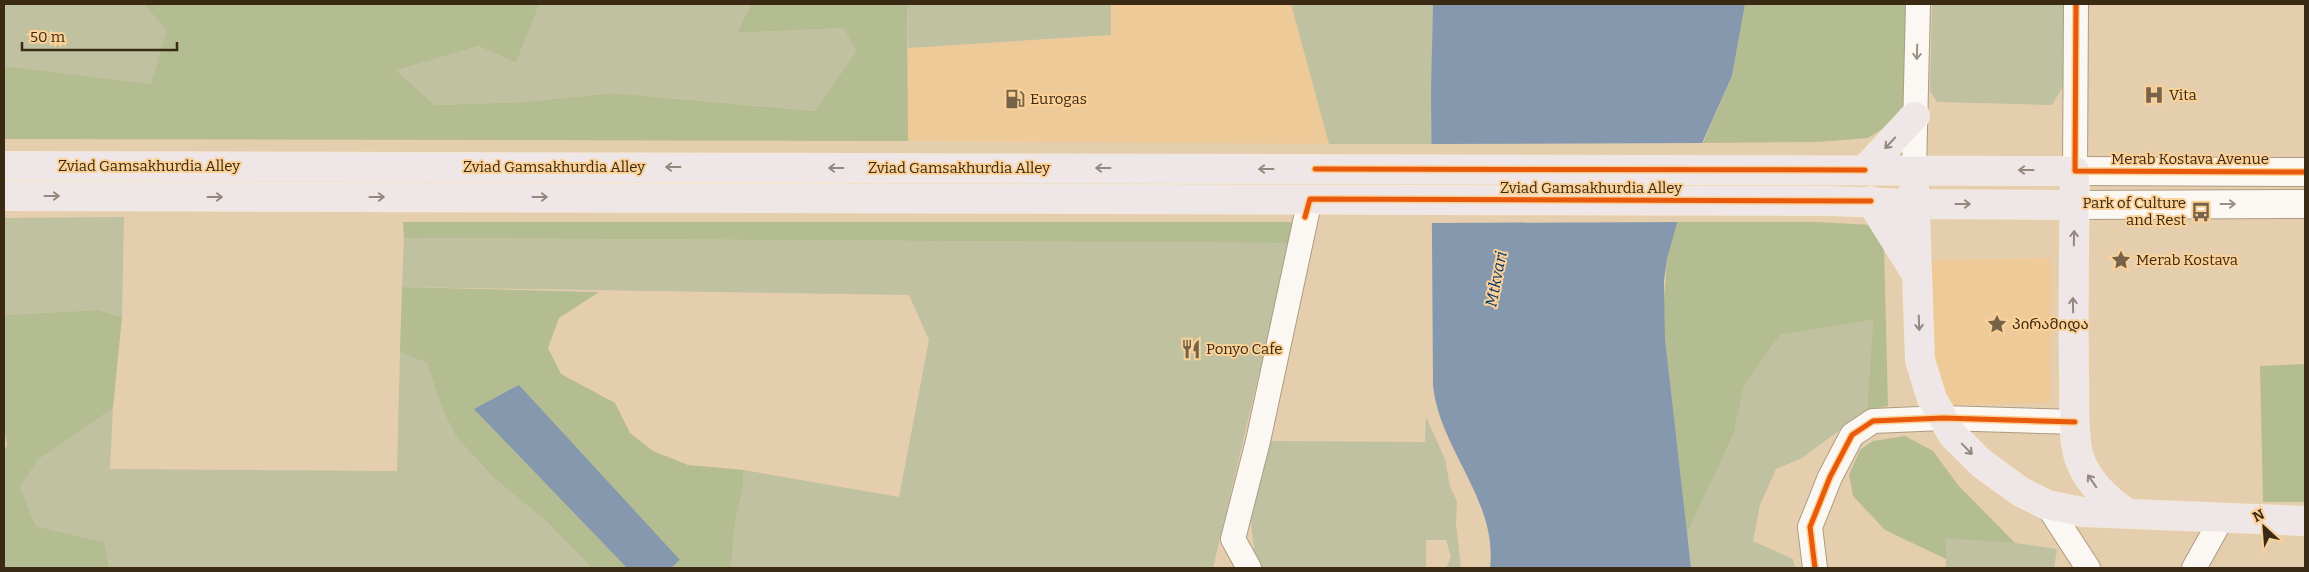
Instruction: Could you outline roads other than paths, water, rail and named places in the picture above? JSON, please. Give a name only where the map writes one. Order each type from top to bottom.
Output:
[{"type":"main road","points":[[1866,170],[1915,116]]},
{"type":"main road","name":"Zviad Gamsakhurdia Alley","points":[[4,166],[2075,170]]},
{"type":"main road","points":[[1914,170],[1920,360],[1932,399],[1953,435],[1981,463],[2021,492],[2048,506],[2082,512],[2305,521]]},
{"type":"main road","points":[[2075,170],[2073,270],[2075,422],[2078,456],[2086,473],[2098,490],[2110,502],[2128,514]]},
{"type":"main road","name":"Zviad Gamsakhurdia Alley","points":[[4,196],[1871,201],[1914,204],[2074,205]]},
{"type":"main road","points":[[1871,201],[1917,274]]},
{"type":"street","points":[[1914,170],[1918,4]]},
{"type":"street","points":[[2075,170],[2076,4]]},
{"type":"street","name":"Merab Kostava Avenue","points":[[2075,170],[2305,172]]},
{"type":"street","points":[[1249,568],[1233,539],[1258,441],[1310,200]]},
{"type":"street","points":[[2074,205],[2305,204]]},
{"type":"street","points":[[1814,568],[1810,527],[1830,477],[1852,435],[1873,421],[1943,418],[2075,422]]},
{"type":"street","points":[[2048,506],[2088,568]]},
{"type":"street","points":[[2194,568],[2222,518]]},
{"type":"water","name":"Mtkvari","points":[[1433,4],[1745,4],[1732,76],[1695,159],[1667,259],[1664,281],[1665,338],[1691,568],[1490,568],[1490,543],[1485,520],[1477,497],[1446,431],[1433,385],[1431,92]]},
{"type":"water","points":[[519,385],[680,560],[671,568],[627,568],[474,409]]},
{"type":"place","name":"Vita","points":[[2154,95]]},
{"type":"place","name":"Eurogas","points":[[1015,99]]},
{"type":"place","name":"Park of Culture and Rest","points":[[2201,212]]},
{"type":"place","name":"Merab Kostava","points":[[2121,260]]},
{"type":"place","name":"პირამიდა","points":[[1997,324]]},
{"type":"place","name":"Ponyo Cafe","points":[[1191,349]]}]
